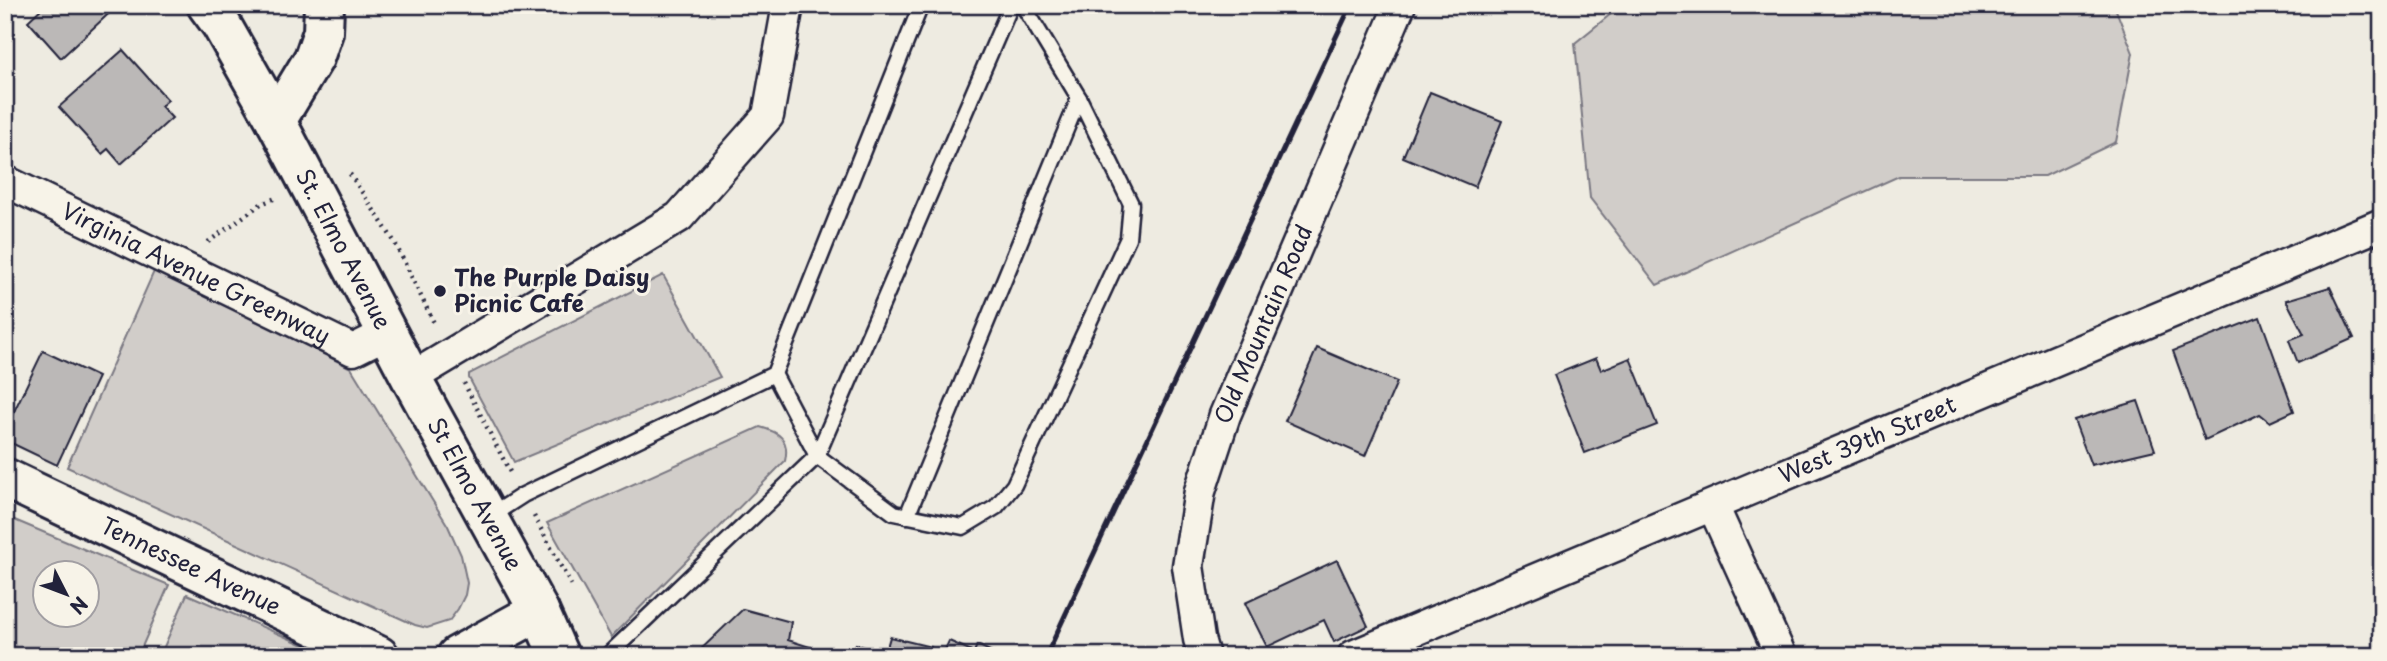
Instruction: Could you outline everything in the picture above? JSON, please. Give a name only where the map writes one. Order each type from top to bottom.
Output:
[{"type":"main road","points":[[207,5],[227,34],[276,121],[314,58],[323,32],[324,5]]},
{"type":"main road","name":"St. Elmo Avenue","points":[[276,121],[411,378]]},
{"type":"main road","name":"St Elmo Avenue","points":[[411,378],[486,519],[539,611]]},
{"type":"main road","name":"Tennessee Avenue","points":[[5,478],[379,656]]},
{"type":"main road","points":[[457,656],[539,611],[559,656]]},
{"type":"street","points":[[411,378],[678,217],[768,116],[788,5]]},
{"type":"street","name":"Old Mountain Road","points":[[1204,656],[1188,566],[1200,491],[1225,415],[1400,5]]},
{"type":"street","name":"Virginia Avenue Greenway","points":[[5,181],[353,350],[387,333]]},
{"type":"street","name":"West 39th Street","points":[[1353,656],[2382,224]]},
{"type":"street","points":[[1713,506],[1781,656]]},
{"type":"lane","points":[[486,519],[523,495],[774,374],[921,5]]},
{"type":"lane","points":[[607,656],[817,456],[1011,5]]},
{"type":"lane","points":[[774,374],[817,456],[894,513],[962,527],[996,507],[1014,485],[1128,238],[1131,204],[1079,98],[1023,5]]},
{"type":"lane","points":[[907,516],[1079,98]]},
{"type":"path","points":[[176,265],[261,204],[308,185],[344,165],[394,241],[449,354],[573,589]]},
{"type":"shaded area","points":[[1622,5],[2114,5],[2133,53],[2116,142],[2045,176],[1899,176],[1657,285],[1590,198],[1575,43]]},
{"type":"shaded area","points":[[155,269],[351,368],[448,526],[461,555],[467,583],[465,595],[449,621],[427,628],[415,625],[67,467]]},
{"type":"shaded area","points":[[663,275],[720,377],[514,462],[469,374]]},
{"type":"shaded area","points":[[760,427],[773,431],[782,438],[786,447],[785,461],[611,637],[547,523]]},
{"type":"shaded area","points":[[5,516],[169,585],[138,656],[5,654]]},
{"type":"shaded area","points":[[187,594],[329,656],[160,656]]},
{"type":"building","points":[[45,5],[118,5],[61,58],[28,21]]},
{"type":"building","points":[[123,50],[168,100],[161,106],[172,118],[121,164],[108,149],[102,154],[59,107]]},
{"type":"building","points":[[1430,92],[1502,121],[1475,187],[1403,157]]},
{"type":"building","points":[[2330,287],[2354,338],[2298,363],[2289,340],[2304,334],[2286,300]]},
{"type":"building","points":[[2260,317],[2294,411],[2270,422],[2260,414],[2205,440],[2173,351]]},
{"type":"building","points":[[5,337],[13,341],[5,358]]},
{"type":"building","points":[[1317,348],[1397,382],[1365,456],[1285,421]]},
{"type":"building","points":[[43,351],[98,377],[57,465],[5,440],[5,430]]},
{"type":"building","points":[[1596,358],[1601,370],[1630,358],[1657,425],[1585,453],[1554,375]]},
{"type":"building","points":[[2138,401],[2155,450],[2091,465],[2074,420]]},
{"type":"building","points":[[1337,560],[1368,626],[1334,642],[1324,620],[1267,647],[1245,603]]},
{"type":"building","points":[[743,609],[791,622],[788,640],[838,656],[694,656]]},
{"type":"building","points":[[890,637],[931,647],[928,656],[851,656],[856,644],[885,654]]},
{"type":"building","points":[[949,641],[974,652],[977,645],[999,655],[942,656]]},
{"type":"railway","points":[[1046,656],[1351,5]]},
{"type":"place","name":"The Purple Daisy Picnic Cafe","points":[[440,291]]}]
